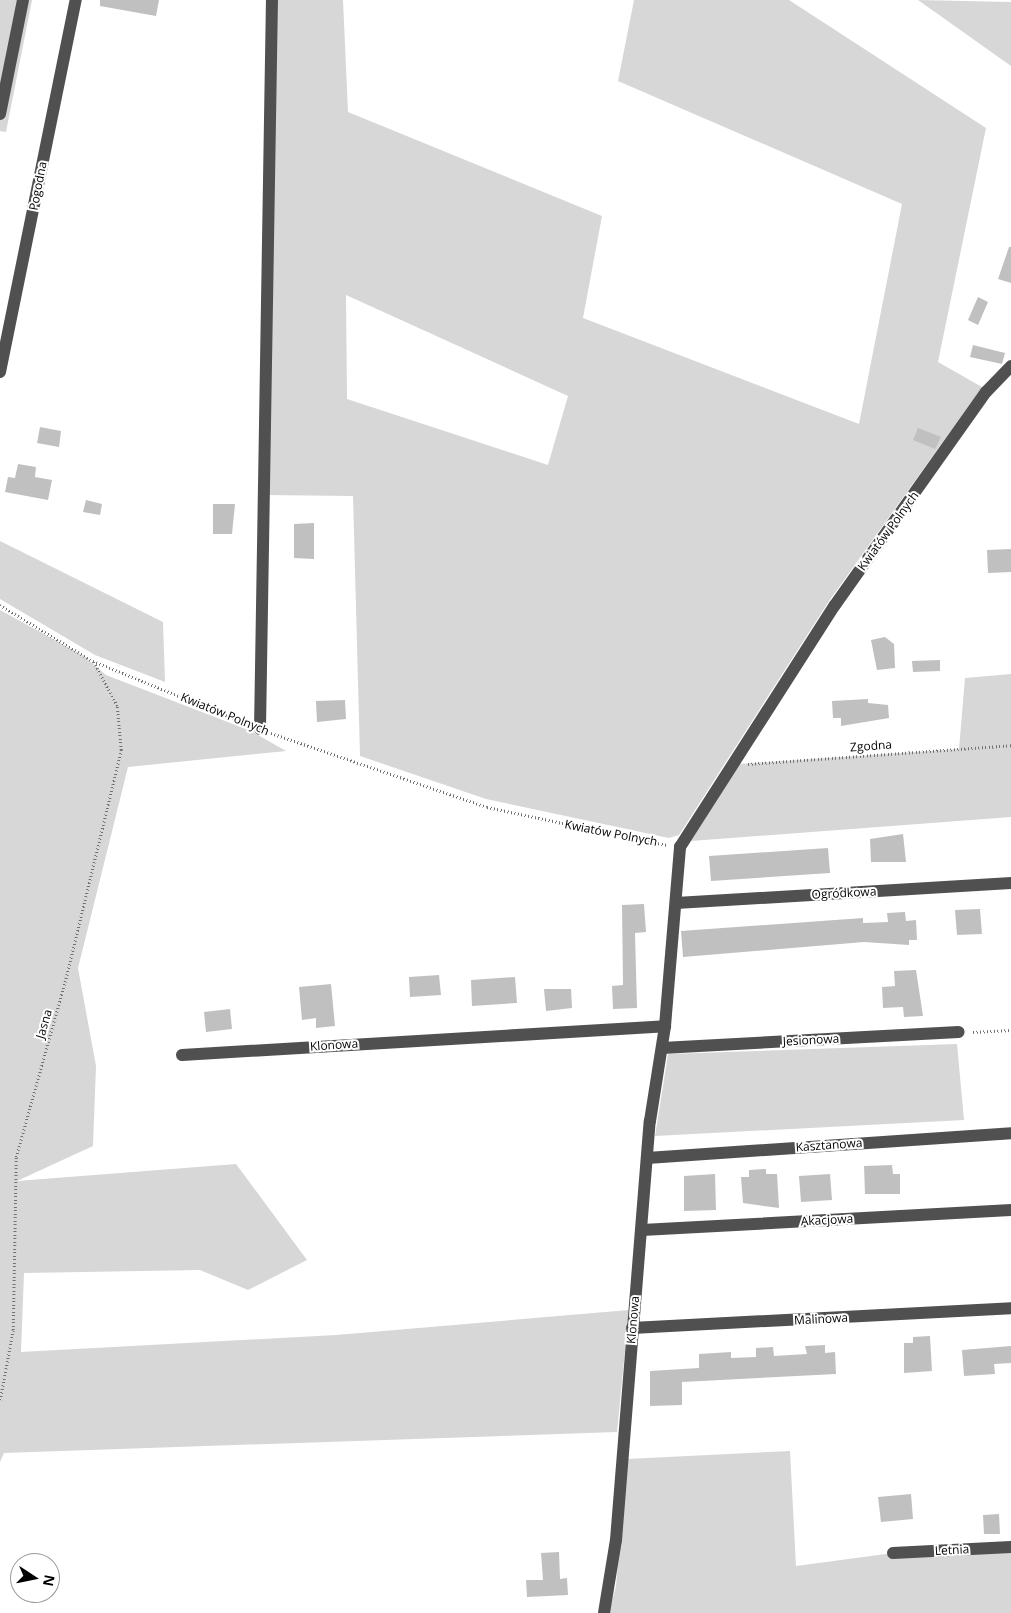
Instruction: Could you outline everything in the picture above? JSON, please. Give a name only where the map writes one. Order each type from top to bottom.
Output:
[{"type":"street","points":[[0,114],[24,0]]},
{"type":"street","name":"Pogodna","points":[[0,372],[76,0]]},
{"type":"street","points":[[260,729],[272,0]]},
{"type":"street","name":"Kwiatów Polnych","points":[[680,847],[835,604],[986,392],[1011,366]]},
{"type":"street","name":"Klonowa","points":[[604,1613],[616,1540],[647,1158],[665,1026],[680,847]]},
{"type":"street","name":"Ogródkowa","points":[[676,903],[1011,883]]},
{"type":"street","name":"Klonowa","points":[[182,1055],[665,1026]]},
{"type":"street","name":"Jesionowa","points":[[662,1048],[960,1032]]},
{"type":"street","name":"Kasztanowa","points":[[647,1158],[1011,1133]]},
{"type":"street","name":"Akacjowa","points":[[642,1230],[1011,1210]]},
{"type":"street","name":"Malinowa","points":[[632,1328],[1011,1308]]},
{"type":"street","name":"Letnia","points":[[893,1553],[1011,1547]]},
{"type":"path","name":"Kwiatów Polnych","points":[[0,605],[93,661],[260,729],[487,807],[680,847]]},
{"type":"path","name":"Jasna","points":[[0,1400],[13,1330],[16,1157],[65,982],[121,750],[117,706],[93,661]]},
{"type":"path","name":"Zgodna","points":[[733,765],[1011,745]]},
{"type":"path","points":[[960,1032],[1011,1030]]},
{"type":"shaded area","points":[[0,0],[32,0],[6,132],[0,131]]},
{"type":"shaded area","points":[[272,0],[343,0],[348,112],[602,216],[583,318],[859,424],[902,204],[618,81],[634,0],[789,0],[986,128],[938,362],[982,387],[829,601],[679,835],[669,838],[486,799],[360,756],[353,496],[264,495]],"holes":[[[346,295],[568,396],[548,465],[347,399]]]},
{"type":"shaded area","points":[[918,0],[1011,2],[1011,66]]},
{"type":"shaded area","points":[[0,541],[163,622],[165,682],[95,655],[0,599]]},
{"type":"shaded area","points":[[0,610],[84,656],[106,675],[251,731],[286,751],[128,767],[78,968],[96,1066],[93,1146],[17,1181],[236,1164],[307,1260],[248,1290],[200,1270],[24,1273],[21,1352],[336,1335],[629,1310],[617,1432],[4,1453],[0,1462]]},
{"type":"shaded area","points":[[1011,674],[1011,817],[691,841],[739,764],[959,749],[965,678]]},
{"type":"shaded area","points":[[957,1044],[964,1120],[655,1136],[668,1054]]},
{"type":"shaded area","points":[[790,1451],[796,1566],[893,1553],[1011,1547],[1011,1613],[609,1613],[616,1586],[627,1459]]},
{"type":"building","points":[[100,0],[159,0],[156,16],[100,6]]},
{"type":"building","points":[[1009,247],[1011,247],[1011,283],[998,279]]},
{"type":"building","points":[[978,297],[988,302],[978,325],[968,320]]},
{"type":"building","points":[[973,345],[1005,353],[1002,364],[970,357]]},
{"type":"building","points":[[40,427],[61,431],[59,447],[37,443]]},
{"type":"building","points":[[918,428],[941,437],[935,449],[913,440]]},
{"type":"building","points":[[18,464],[36,467],[35,477],[52,480],[48,500],[5,492],[8,477],[15,478]]},
{"type":"building","points":[[86,500],[102,504],[100,515],[83,512]]},
{"type":"building","points":[[213,504],[235,504],[232,534],[213,534]]},
{"type":"building","points":[[314,523],[314,559],[294,558],[294,524]]},
{"type":"building","points":[[1011,549],[1011,572],[988,573],[987,550]]},
{"type":"building","points":[[885,637],[894,644],[895,668],[877,670],[871,640]]},
{"type":"building","points":[[940,660],[940,671],[913,672],[912,661]]},
{"type":"building","points":[[868,699],[868,703],[888,705],[889,718],[841,726],[841,718],[833,718],[832,701]]},
{"type":"building","points":[[345,700],[346,719],[317,722],[316,701]]},
{"type":"building","points":[[903,834],[906,862],[871,862],[870,839]]},
{"type":"building","points":[[828,848],[830,873],[711,881],[709,856]]},
{"type":"building","points":[[644,904],[646,932],[635,933],[637,1008],[613,1009],[612,986],[623,985],[622,905]]},
{"type":"building","points":[[980,909],[982,934],[957,935],[955,910]]},
{"type":"building","points":[[905,912],[906,921],[916,920],[917,940],[909,940],[909,945],[864,942],[683,957],[681,931],[863,918],[863,923],[888,922],[887,913]]},
{"type":"building","points":[[916,970],[923,1016],[904,1017],[903,1007],[883,1008],[882,987],[895,986],[894,971]]},
{"type":"building","points":[[439,975],[441,995],[410,997],[409,977]]},
{"type":"building","points":[[515,977],[517,1003],[472,1006],[471,980]]},
{"type":"building","points":[[331,984],[335,1026],[316,1028],[316,1018],[302,1020],[299,987]]},
{"type":"building","points":[[544,989],[571,989],[572,1008],[546,1011]]},
{"type":"building","points":[[230,1009],[232,1029],[206,1032],[204,1012]]},
{"type":"building","points":[[892,1165],[893,1174],[900,1174],[900,1194],[865,1194],[864,1166]]},
{"type":"building","points":[[766,1169],[766,1174],[777,1174],[779,1208],[743,1203],[741,1177],[749,1177],[749,1170]]},
{"type":"building","points":[[715,1174],[716,1210],[684,1211],[684,1176]]},
{"type":"building","points":[[830,1174],[832,1200],[801,1202],[799,1176]]},
{"type":"building","points":[[930,1336],[932,1371],[904,1373],[904,1343],[913,1343],[913,1337]]},
{"type":"building","points":[[825,1345],[825,1353],[835,1352],[836,1374],[682,1382],[682,1405],[650,1406],[650,1371],[699,1368],[699,1354],[731,1352],[731,1358],[756,1357],[756,1348],[773,1347],[774,1356],[807,1354],[805,1346]]},
{"type":"building","points":[[1011,1346],[1011,1363],[994,1364],[995,1374],[964,1376],[962,1350]]},
{"type":"building","points":[[911,1494],[913,1519],[881,1522],[878,1497]]},
{"type":"building","points":[[999,1514],[1000,1534],[984,1534],[983,1515]]},
{"type":"building","points":[[559,1552],[560,1579],[567,1578],[568,1595],[527,1597],[526,1580],[543,1580],[541,1553]]}]
